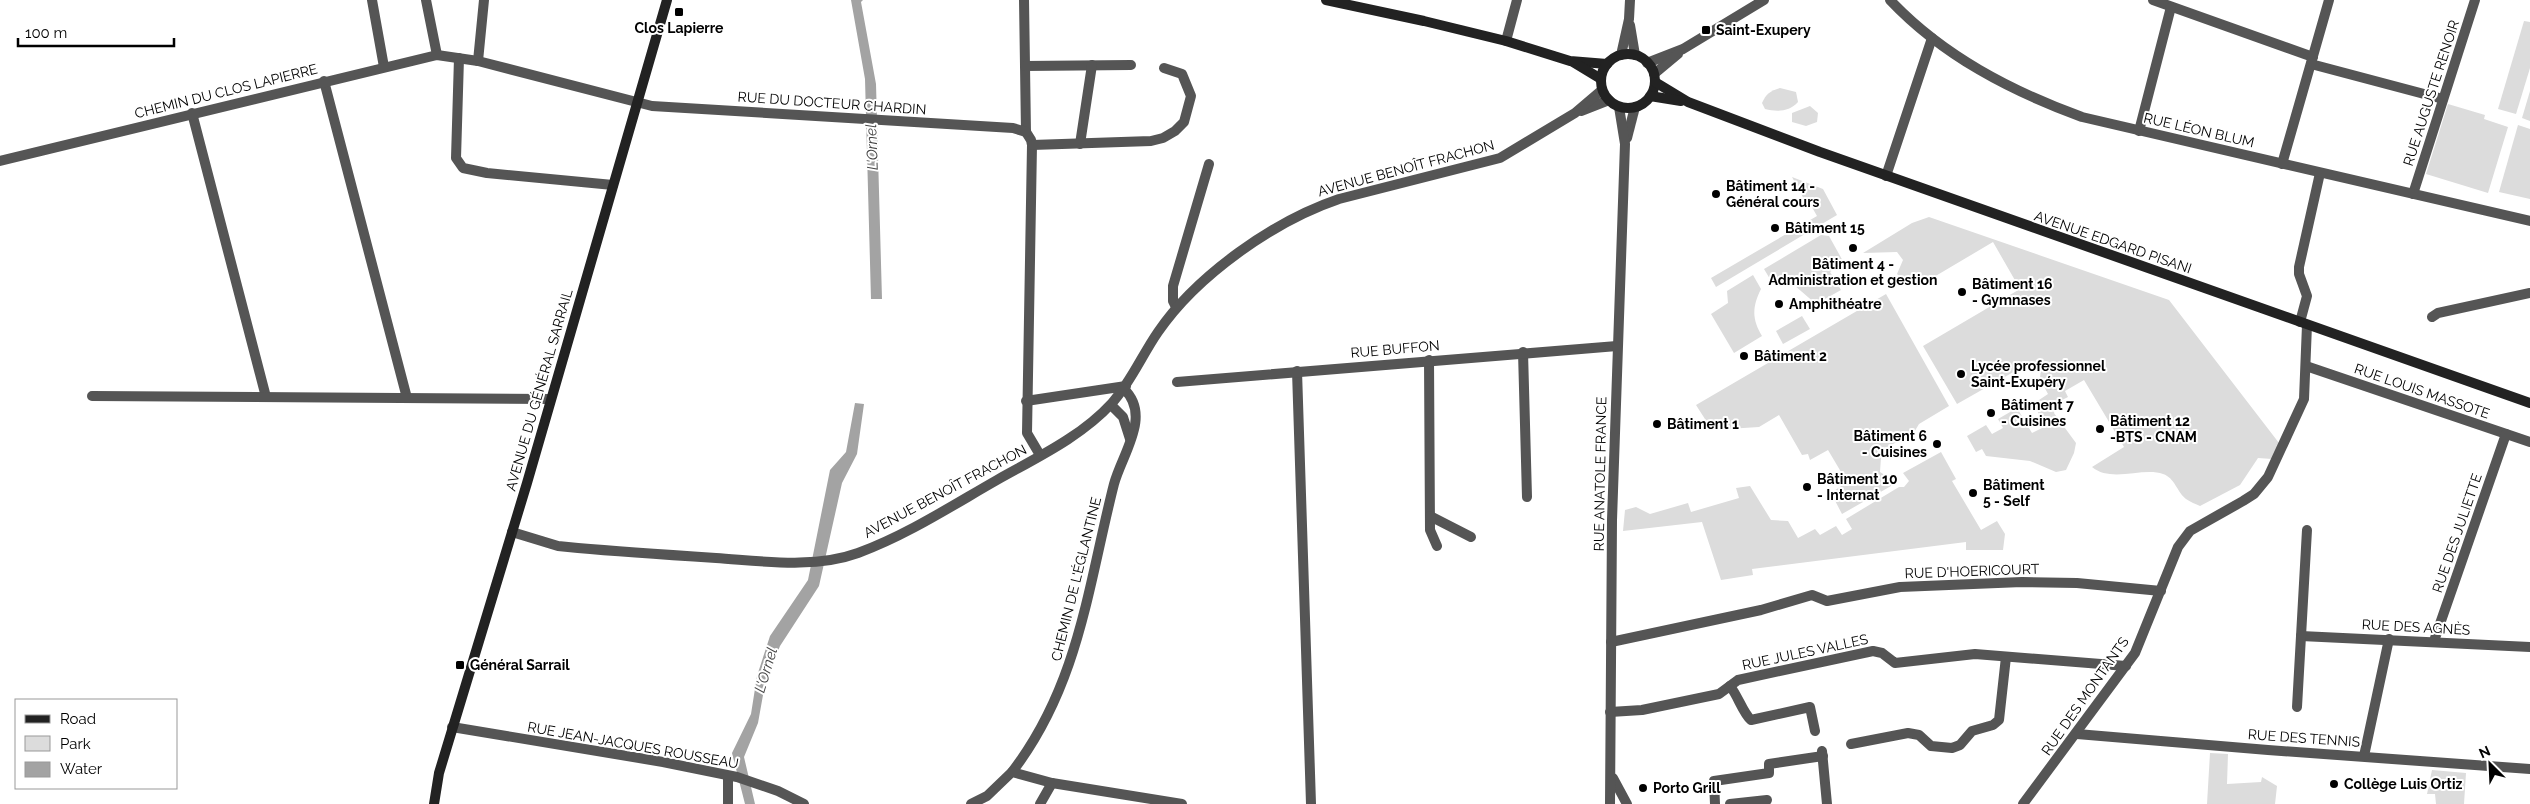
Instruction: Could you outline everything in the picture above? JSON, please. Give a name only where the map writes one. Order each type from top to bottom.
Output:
[{"type":"main road","name":"AVENUE DU GÉNÉRAL SARRAIL","points":[[434,804],[436,788],[452,727],[512,532],[667,0]]},
{"type":"main road","points":[[1326,0],[1506,41],[1570,60],[1607,64],[1621,55],[1634,55],[1647,63],[1654,78],[1650,96],[1634,108],[1619,107],[1609,100],[1602,84],[1570,60]]},
{"type":"main road","points":[[1602,84],[1607,64]]},
{"type":"main road","name":"AVENUE EDGARD PISANI","points":[[1654,78],[1688,102]]},
{"type":"main road","name":"AVENUE EDGARD PISANI","points":[[1650,96],[1688,102],[1886,176],[2530,403]]},
{"type":"main road","points":[[436,788],[441,804]]},
{"type":"street","points":[[372,0],[384,67]]},
{"type":"street","points":[[426,0],[437,55]]},
{"type":"street","points":[[478,61],[484,0]]},
{"type":"street","points":[[1024,0],[1026,132],[1032,145],[1026,400],[1027,433],[1040,455]]},
{"type":"street","points":[[1506,41],[1517,0]]},
{"type":"street","points":[[1621,55],[1629,19],[1630,0]]},
{"type":"street","points":[[1647,63],[1683,49],[1764,0]]},
{"type":"street","name":"RUE LÉON BLUM","points":[[1890,0],[1932,38],[1992,78],[2046,104],[2082,117],[2530,221]]},
{"type":"street","points":[[2153,0],[2312,61],[2443,99]]},
{"type":"street","points":[[2282,164],[2329,0]]},
{"type":"street","name":"RUE AUGUSTE RENOIR","points":[[2413,194],[2474,0]]},
{"type":"street","points":[[2139,131],[2171,8]]},
{"type":"street","points":[[1629,19],[1634,55]]},
{"type":"street","points":[[1886,176],[1932,38]]},
{"type":"street","points":[[1654,78],[1683,49]]},
{"type":"street","name":"CHEMIN DU CLOS LAPIERRE","points":[[0,161],[437,55],[478,61],[637,103]]},
{"type":"street","points":[[459,58],[456,158],[462,168],[487,173],[613,185]]},
{"type":"street","points":[[1080,144],[1092,65]]},
{"type":"street","points":[[1025,66],[1131,65]]},
{"type":"street","points":[[1032,145],[1151,140],[1163,138],[1175,131],[1184,122],[1191,96],[1182,74],[1164,68]]},
{"type":"street","points":[[324,81],[407,398]]},
{"type":"street","name":"AVENUE BENOÎT FRACHON","points":[[1575,113],[1602,84]]},
{"type":"street","name":"AVENUE BENOÎT FRACHON","points":[[512,532],[558,546],[802,562],[832,559],[858,553],[879,544],[958,502],[1087,426],[1125,388],[1157,332],[1176,307],[1225,264],[1267,234],[1314,207],[1500,158],[1575,113],[1609,100]]},
{"type":"street","name":"RUE DU DOCTEUR CHARDIN","points":[[637,103],[1013,128],[1026,132]]},
{"type":"street","name":"RUE ANATOLE FRANCE","points":[[1610,804],[1617,346],[1625,144],[1619,107]]},
{"type":"street","name":"RUE ANATOLE FRANCE","points":[[1625,144],[1634,108]]},
{"type":"street","points":[[192,113],[266,397]]},
{"type":"street","points":[[1176,307],[1173,301],[1173,286],[1209,164]]},
{"type":"street","name":"RUE DES MONTANTS","points":[[2023,804],[2077,734],[2126,666],[2142,640],[2178,547],[2190,531],[2254,494],[2268,477],[2301,409],[2305,388],[2306,366],[2303,323],[2307,296],[2299,274],[2299,267],[2320,173]]},
{"type":"street","points":[[2432,317],[2438,313],[2530,293]]},
{"type":"street","name":"RUE BUFFON","points":[[1176,382],[1523,352],[1617,346]]},
{"type":"street","points":[[1523,352],[1527,497]]},
{"type":"street","points":[[1429,360],[1430,530],[1437,546]]},
{"type":"street","name":"RUE LOUIS MASSOTE","points":[[2306,366],[2530,442]]},
{"type":"street","points":[[1298,371],[1311,804]]},
{"type":"street","points":[[1026,400],[1125,388]]},
{"type":"street","name":"CHEMIN DE L'ÉGLANTINE","points":[[1012,772],[1040,732],[1066,672],[1098,562],[1115,482],[1131,442],[1136,407],[1131,395],[1125,388]]},
{"type":"street","points":[[92,396],[550,399]]},
{"type":"street","points":[[1111,404],[1123,417],[1131,442]]},
{"type":"street","name":"RUE DES JULIETTE","points":[[2434,641],[2506,434]]},
{"type":"street","points":[[1430,516],[1471,538]]},
{"type":"street","points":[[2297,707],[2307,530]]},
{"type":"street","name":"RUE D'HOERICOURT","points":[[1611,642],[1761,610],[1812,596],[1827,601],[1900,587],[2031,582],[2077,583],[2161,592]]},
{"type":"street","name":"RUE DES AGNÈS","points":[[2301,636],[2530,647]]},
{"type":"street","points":[[2364,756],[2389,639]]},
{"type":"street","name":"RUE JULES VALLES","points":[[1610,712],[1642,710],[1719,694],[1738,680],[1873,651],[1882,653],[1895,663],[1975,654],[2126,666]]},
{"type":"street","points":[[1851,744],[1908,733],[1919,735],[1931,746],[1945,748],[1960,745],[1972,731],[1993,725],[1998,720],[2006,657]]},
{"type":"street","points":[[1730,686],[1739,698],[1745,715],[1751,720],[1810,708],[1815,731]]},
{"type":"street","name":"RUE JEAN-JACQUES ROUSSEAU","points":[[452,727],[663,762],[732,776],[752,781],[804,804]]},
{"type":"street","name":"RUE DES TENNIS","points":[[2077,734],[2530,768]]},
{"type":"street","points":[[1704,804],[1715,801],[1714,782],[1769,773],[1769,764],[1822,754],[1827,804]]},
{"type":"street","points":[[971,804],[988,800],[1012,772],[1052,783],[1160,802],[1182,804]]},
{"type":"street","points":[[1611,772],[1615,785],[1627,804]]},
{"type":"street","points":[[728,804],[732,776]]},
{"type":"street","points":[[1040,804],[1052,783]]},
{"type":"street","points":[[1730,804],[1767,800]]},
{"type":"green space","points":[[2524,21],[2530,22],[2530,68],[2516,114],[2498,109]]},
{"type":"green space","points":[[1780,88],[1796,92],[1798,102],[1791,108],[1783,110],[1765,109],[1762,103],[1765,97]]},
{"type":"green space","points":[[2530,91],[2530,121],[2522,118]]},
{"type":"green space","points":[[2448,104],[2485,115],[2484,119],[2508,127],[2488,193],[2426,174]]},
{"type":"green space","points":[[1810,106],[1818,113],[1817,122],[1806,126],[1792,122],[1792,113]]},
{"type":"green space","points":[[2518,125],[2530,129],[2530,199],[2499,192]]},
{"type":"green space","points":[[1792,177],[1823,189],[1837,215],[1716,287],[1711,278],[1817,216],[1809,202],[1806,203]]},
{"type":"green space","points":[[1929,217],[2169,300],[2279,443],[2272,459],[2258,458],[2240,485],[2200,506],[2186,499],[2173,482],[2163,474],[2146,472],[2108,474],[2100,472],[2092,467],[2124,447],[2084,380],[2065,391],[2068,397],[2058,402],[2054,413],[2076,443],[2074,453],[2066,470],[2056,472],[2030,461],[1986,456],[1982,449],[1976,452],[1967,436],[1986,425],[1992,434],[2003,428],[1998,419],[2017,408],[2032,433],[2046,426],[2033,404],[2048,394],[2040,379],[2041,366],[2031,362],[1957,404],[1923,346],[2020,289],[1993,242],[1917,287],[1908,284],[1897,274],[1903,260],[1897,252],[1863,253],[1912,223]]},
{"type":"green space","points":[[1821,235],[1829,236],[1844,263],[1830,272],[1841,290],[1816,304],[1794,285],[1773,284],[1764,269]]},
{"type":"green space","points":[[1753,275],[1761,289],[1754,313],[1756,324],[1762,336],[1734,353],[1711,314],[1728,303],[1727,291]]},
{"type":"green space","points":[[1886,294],[1949,406],[1919,424],[1913,434],[1887,447],[1881,457],[1880,472],[1891,479],[1891,486],[1842,514],[1831,493],[1847,482],[1828,450],[1810,460],[1808,454],[1802,455],[1779,415],[1759,427],[1712,430],[1696,405]]},
{"type":"green space","points":[[1802,316],[1810,329],[1783,344],[1776,331]]},
{"type":"green space","points":[[1941,452],[1956,479],[1952,481],[1981,530],[1997,521],[2005,534],[2003,550],[1966,550],[1966,542],[1752,569],[1753,575],[1721,580],[1702,522],[1623,531],[1625,510],[1636,507],[1650,514],[1688,503],[1691,512],[1739,498],[1736,488],[1750,486],[1771,520],[1788,521],[1798,538],[1815,529],[1820,535],[1836,526],[1842,535],[1852,529],[1846,519],[1899,487],[1904,487],[1909,481],[1903,473]]},
{"type":"green space","points":[[2210,753],[2228,754],[2227,784],[2261,782],[2262,777],[2277,786],[2275,804],[2207,804]]},
{"type":"green space","points":[[2432,770],[2466,773],[2464,804],[2436,804],[2435,794],[2427,794]]},
{"type":"water","name":"L'Ornel","points":[[851,0],[863,0],[861,2],[876,84],[882,299],[871,299],[865,79]]},
{"type":"water","name":"L'Ornel","points":[[855,403],[864,404],[857,454],[842,483],[819,586],[780,646],[765,684],[758,723],[744,757],[755,804],[745,804],[732,753],[751,714],[757,676],[770,636],[808,580],[830,470],[846,452]]},
{"type":"place","name":"Clos Lapierre","points":[[679,12]]},
{"type":"place","name":"Saint-Exupery","points":[[1706,30]]},
{"type":"place","name":"Bâtiment 14 - Général cours","points":[[1716,194]]},
{"type":"place","name":"Bâtiment 15","points":[[1775,228]]},
{"type":"place","name":"Bâtiment 4 - Administration et gestion","points":[[1853,248]]},
{"type":"place","name":"Bâtiment 16 - Gymnases","points":[[1962,292]]},
{"type":"place","name":"Amphithéatre","points":[[1779,304]]},
{"type":"place","name":"Bâtiment 2","points":[[1744,356]]},
{"type":"place","name":"Lycée professionnel Saint-Exupéry","points":[[1961,374]]},
{"type":"place","name":"Bâtiment 7 - Cuisines","points":[[1991,413]]},
{"type":"place","name":"Bâtiment 1","points":[[1657,424]]},
{"type":"place","name":"Bâtiment 12 -BTS - CNAM","points":[[2100,429]]},
{"type":"place","name":"Bâtiment 6 - Cuisines","points":[[1937,444]]},
{"type":"place","name":"Bâtiment 10 - Internat","points":[[1807,487]]},
{"type":"place","name":"Bâtiment 5 - Self","points":[[1973,493]]},
{"type":"place","name":"Général Sarrail","points":[[460,665]]},
{"type":"place","name":"Collège Luis Ortiz","points":[[2334,784]]},
{"type":"place","name":"Porto Grill","points":[[1643,788]]}]
